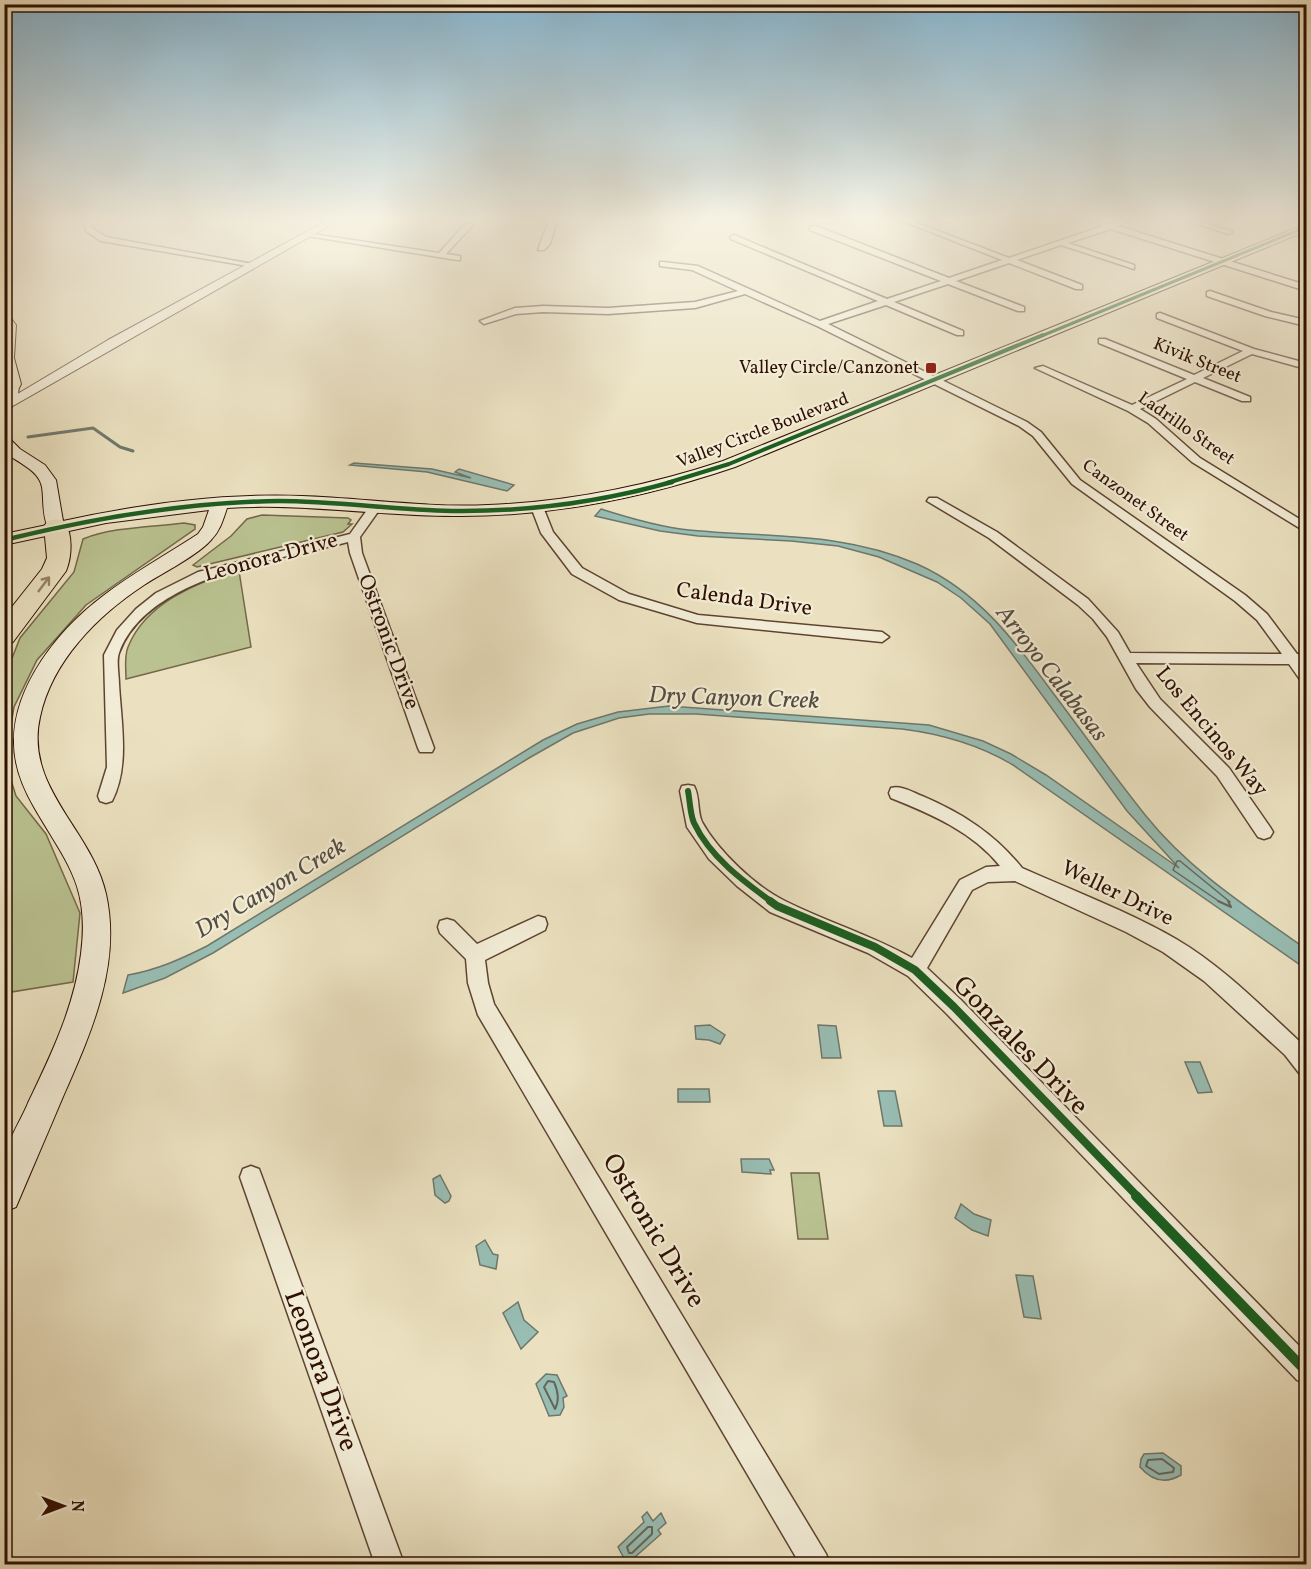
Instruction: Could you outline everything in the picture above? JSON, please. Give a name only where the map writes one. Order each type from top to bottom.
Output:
[{"type":"highway","points":[[4,321],[7,325],[8,387]]},
{"type":"highway","points":[[4,636],[54,571],[58,558],[56,526]]},
{"type":"main road","name":"Valley Circle Boulevard","points":[[4,540],[56,526],[141,512],[220,504],[311,501],[452,511],[537,507],[622,494],[709,471],[1143,293]]},
{"type":"main road","points":[[4,408],[11,398],[8,387]]},
{"type":"main road","points":[[4,442],[48,479],[51,489],[51,511],[56,526]]},
{"type":"main road","points":[[4,1195],[77,1030],[92,979],[95,955],[94,898],[87,874],[74,848],[37,790],[27,763],[28,714],[48,667],[77,631],[119,594],[204,538],[212,527],[220,504]]},
{"type":"street","points":[[4,408],[49,379],[203,293]]},
{"type":"street","points":[[484,321],[515,311],[543,309],[608,311],[695,305],[738,293]]},
{"type":"street","name":"Canzonet Street","points":[[751,293],[820,324],[1023,424],[1037,434],[1076,482],[1240,597],[1262,617],[1300,659],[1306,677]]},
{"type":"street","points":[[868,293],[960,333]]},
{"type":"street","points":[[820,324],[915,293]]},
{"type":"street","points":[[982,293],[1021,309]]},
{"type":"street","points":[[1210,294],[1268,314],[1306,323]]},
{"type":"street","points":[[1160,316],[1251,351],[1306,366]]},
{"type":"street","name":"Kivik Street","points":[[1102,341],[1246,399]]},
{"type":"street","points":[[1132,409],[1251,351]]},
{"type":"street","name":"Ladrillo Street","points":[[1040,368],[1132,409],[1152,421],[1196,460],[1306,528]]},
{"type":"street","points":[[8,387],[49,379]]},
{"type":"street","name":"Los Encinos Way","points":[[933,501],[993,535],[1083,602],[1113,635],[1141,685],[1155,703],[1223,772],[1264,832]]},
{"type":"street","points":[[354,537],[376,506]]},
{"type":"street","name":"Calenda Drive","points":[[537,507],[547,533],[577,571],[624,597],[697,619],[882,638]]},
{"type":"street","name":"Ostronic Drive","points":[[354,537],[356,553],[426,748]]},
{"type":"street","name":"Leonora Drive","points":[[106,796],[115,767],[111,655],[122,633],[141,612],[160,596],[203,575],[354,537]]},
{"type":"street","points":[[1126,658],[1300,659]]},
{"type":"street","name":"Gonzales Drive","points":[[688,791],[693,822],[715,854],[743,881],[777,906],[875,947],[915,970],[954,1006],[1306,1371]]},
{"type":"street","points":[[897,793],[934,808],[975,831],[1004,855],[1016,873]]},
{"type":"street","name":"Weller Drive","points":[[915,970],[952,912],[966,885],[986,875],[1016,873],[1133,926],[1170,946],[1211,975],[1242,1002],[1292,1048],[1306,1066]]},
{"type":"street","points":[[447,927],[475,955],[538,924]]},
{"type":"street","name":"Ostronic Drive","points":[[475,955],[478,982],[485,1008],[816,1564]]},
{"type":"street","name":"Leonora Drive","points":[[251,1177],[390,1564]]},
{"type":"green space","points":[[262,515],[348,518],[351,520],[348,524],[352,524],[343,532],[197,567],[193,565],[231,536],[247,519]]},
{"type":"green space","points":[[184,523],[195,525],[195,529],[86,605],[37,660],[14,707],[5,761],[5,676],[20,638],[74,572],[83,539],[132,528]]},
{"type":"green space","points":[[239,571],[251,647],[126,679],[128,647],[147,618],[190,588]]},
{"type":"green space","points":[[5,761],[16,796],[46,834],[80,913],[73,982],[5,993]]},
{"type":"green space","points":[[791,1173],[819,1173],[828,1239],[798,1239]]},
{"type":"water","points":[[354,463],[432,469],[471,478],[455,472],[459,469],[514,485],[507,491],[427,472],[350,465]]},
{"type":"water","points":[[601,509],[678,529],[804,538],[861,546],[889,553],[917,564],[959,588],[994,619],[1009,636],[1122,786],[1163,836],[1201,872],[1306,949],[1306,969],[1013,765],[973,746],[945,737],[902,729],[696,714],[649,714],[619,718],[573,733],[213,953],[165,978],[123,993],[128,975],[169,964],[207,946],[543,740],[577,724],[618,712],[669,706],[929,725],[983,741],[1011,754],[1046,775],[1179,868],[1127,811],[990,624],[961,598],[937,582],[879,557],[838,546],[660,531],[595,516]]},
{"type":"water","points":[[710,1025],[725,1035],[720,1044],[696,1039],[695,1026]]},
{"type":"water","points":[[818,1025],[836,1026],[841,1058],[822,1058]]},
{"type":"water","points":[[1185,1062],[1200,1062],[1212,1092],[1198,1093]]},
{"type":"water","points":[[678,1089],[709,1089],[710,1102],[678,1102]]},
{"type":"water","points":[[878,1091],[895,1091],[902,1126],[884,1126]]},
{"type":"water","points":[[741,1159],[769,1159],[774,1170],[770,1170],[771,1174],[742,1172]]},
{"type":"water","points":[[440,1175],[451,1196],[445,1203],[435,1195],[433,1179]]},
{"type":"water","points":[[961,1204],[974,1214],[991,1220],[988,1236],[972,1230],[955,1218]]},
{"type":"water","points":[[485,1240],[493,1254],[498,1255],[496,1269],[480,1265],[476,1246]]},
{"type":"water","points":[[1016,1275],[1033,1276],[1041,1319],[1024,1317]]},
{"type":"water","points":[[518,1302],[524,1320],[538,1332],[521,1349],[503,1313]]},
{"type":"water","points":[[546,1374],[557,1375],[567,1396],[563,1398],[564,1407],[560,1415],[549,1416],[536,1384]]},
{"type":"water","points":[[1163,1453],[1181,1466],[1181,1475],[1170,1480],[1159,1480],[1140,1467],[1144,1454]]},
{"type":"water","points":[[647,1512],[653,1521],[661,1513],[666,1523],[658,1530],[661,1534],[627,1564],[618,1547],[644,1522],[642,1517]]},
{"type":"waterway","name":"Arroyo Calabasas","points":[[28,437],[93,428],[120,447],[133,451]]},
{"type":"cycle path","points":[[4,540],[106,518],[210,504],[301,501],[430,510],[486,511],[556,505],[628,493],[729,464],[1145,293]]},
{"type":"cycle path","points":[[688,791],[693,822],[715,854],[743,881],[777,906],[875,947],[915,970],[954,1007],[1306,1371]]},
{"type":"place","name":"Valley Circle/Canzonet","points":[[931,368]]},
{"type":"water label","name":"Dry Canyon Creek","points":[[734,699]]},
{"type":"water label","name":"Dry Canyon Creek","points":[[271,889]]}]
